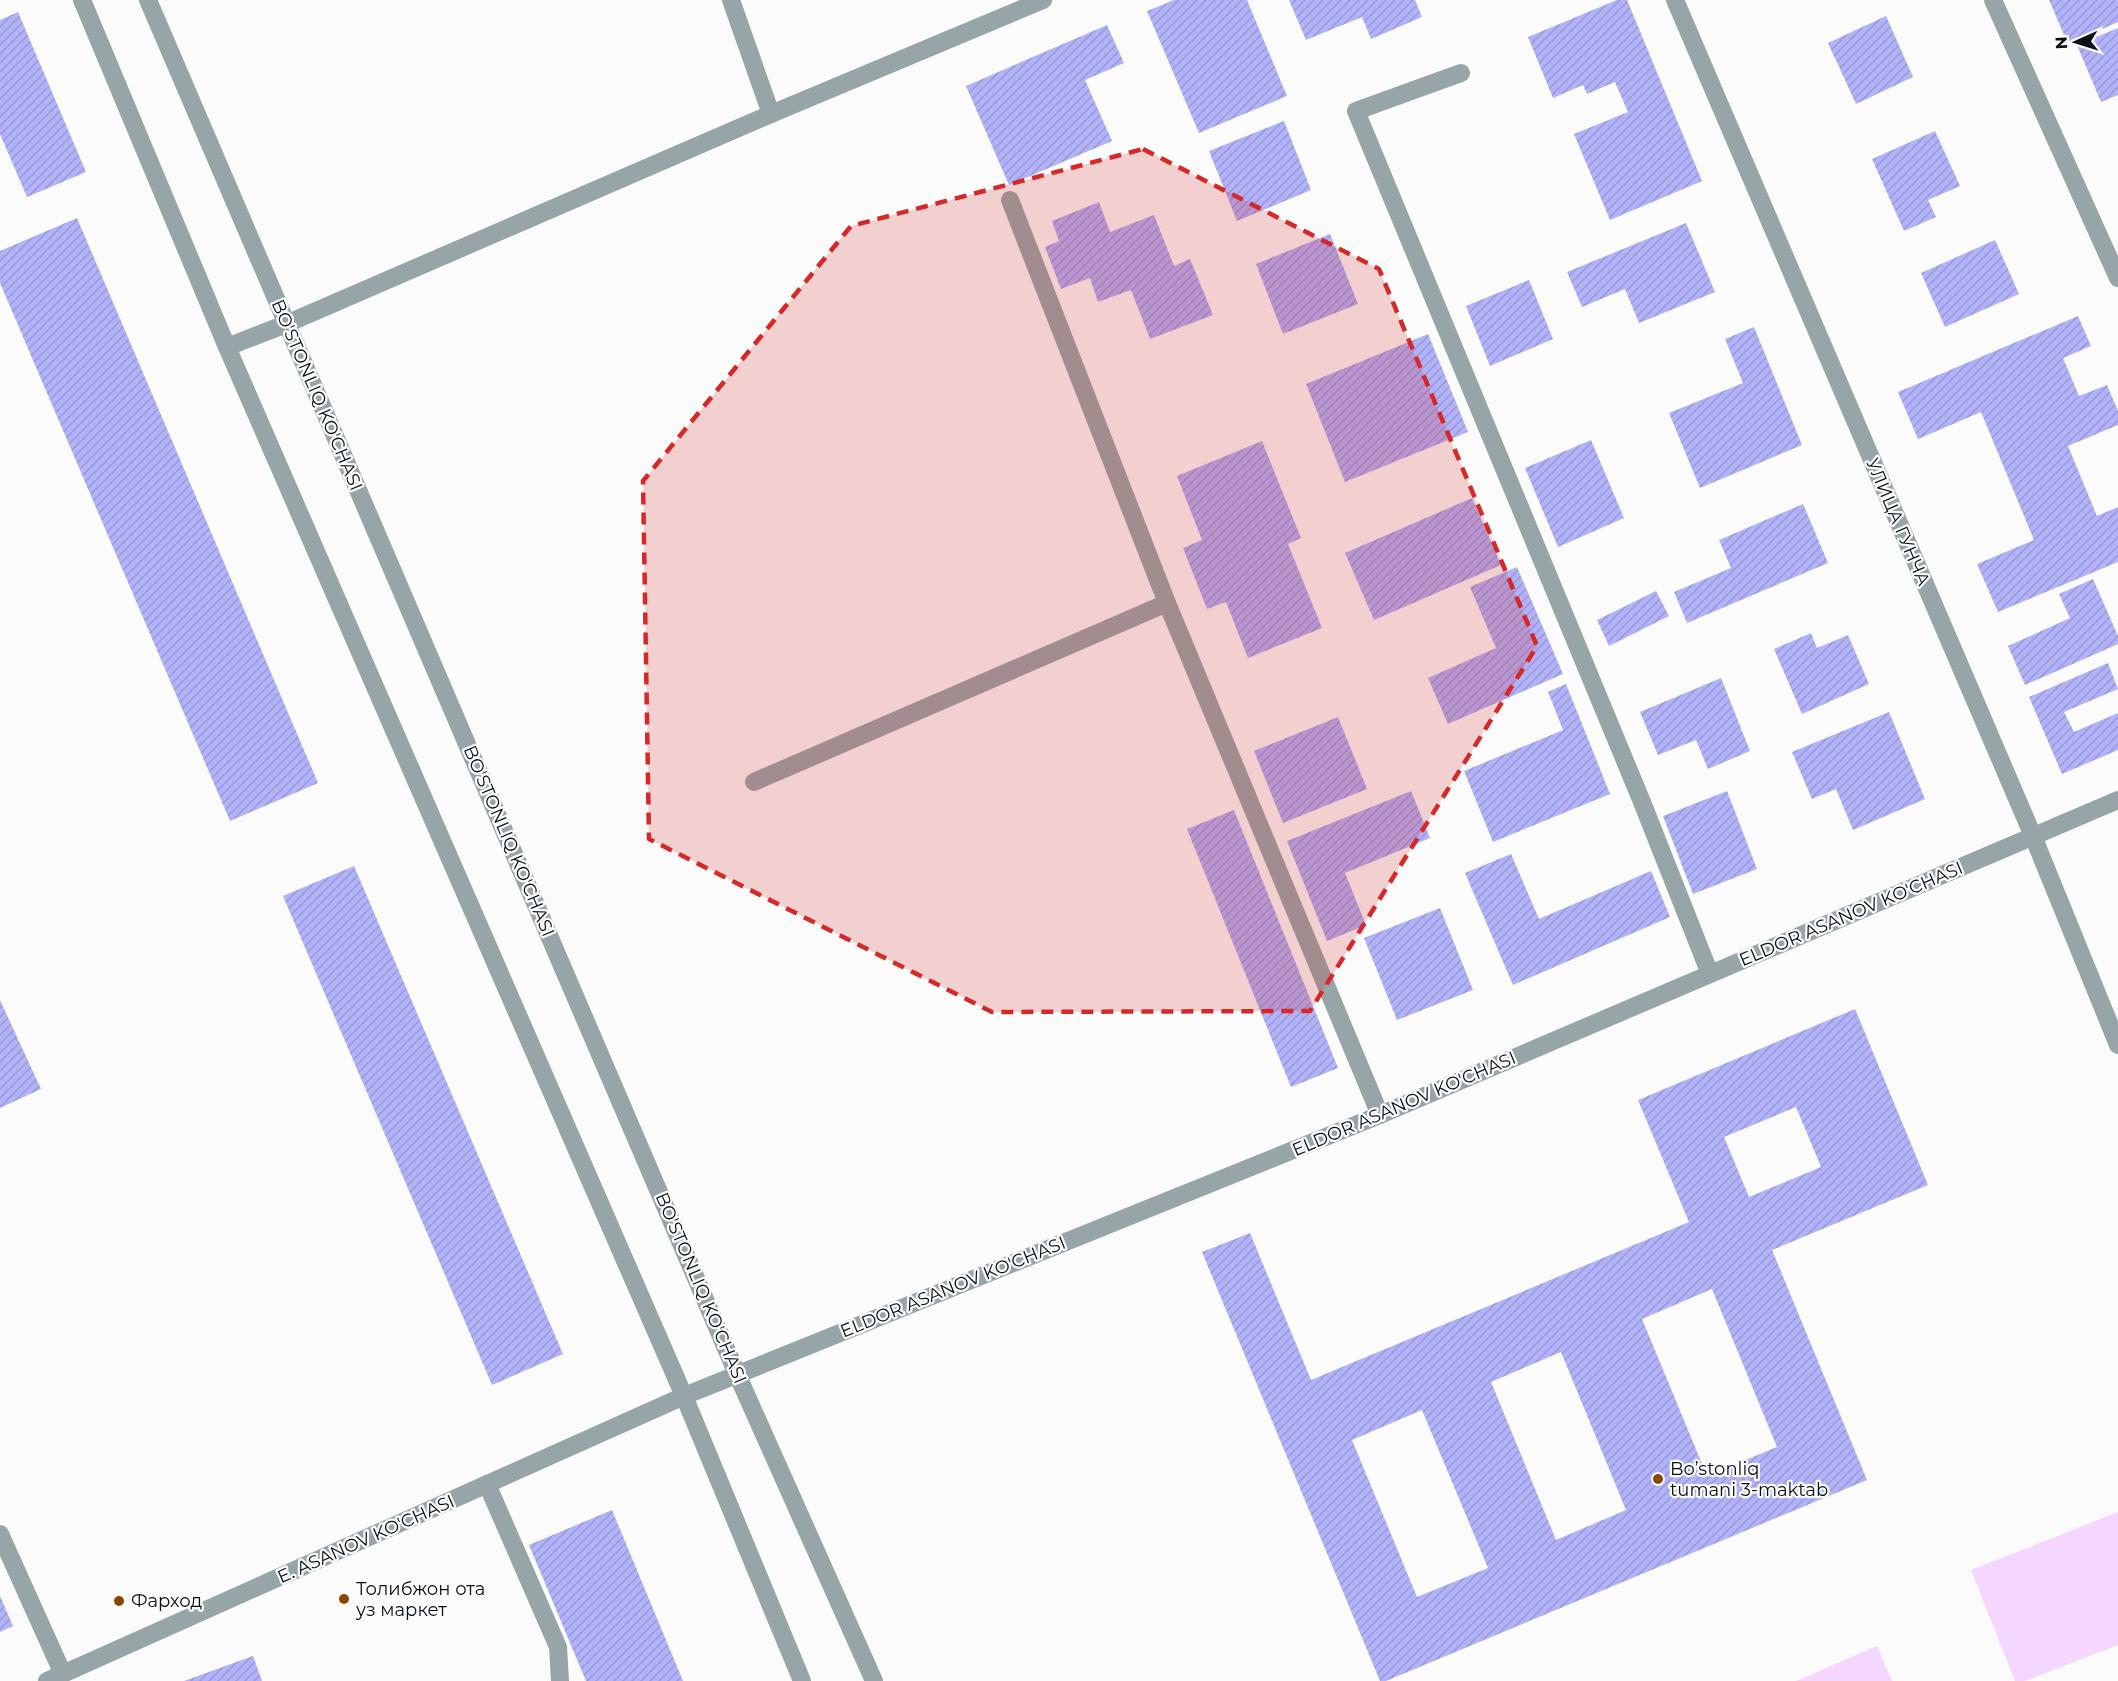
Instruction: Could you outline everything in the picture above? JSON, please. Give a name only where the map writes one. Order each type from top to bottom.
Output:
[{"type":"street","points":[[82,0],[227,347],[684,1396],[802,1681]]},
{"type":"street","name":"BO'STONLIQ KO'CHASI","points":[[148,0],[737,1374],[874,1681]]},
{"type":"street","points":[[731,0],[771,114]]},
{"type":"street","points":[[227,347],[286,324],[771,114],[1043,0]]},
{"type":"street","name":"УЛИЦА ГУНЧА","points":[[1675,0],[2032,836],[2118,1045]]},
{"type":"street","points":[[1993,0],[2118,278]]},
{"type":"street","points":[[1461,73],[1356,111],[1642,802],[1710,974]]},
{"type":"street","points":[[1010,200],[1167,603],[1380,1115]]},
{"type":"street","points":[[754,782],[1167,603]]},
{"type":"street","name":"ELDOR ASANOV KO'CHASI","points":[[684,1396],[1380,1115],[2118,800]]},
{"type":"street","name":"E. ASANOV KO'CHASI","points":[[55,1677],[684,1396]]},
{"type":"street","points":[[487,1484],[558,1647],[560,1681]]},
{"type":"street","points":[[0,1534],[55,1677]]},
{"type":"highlighted area","points":[[1143,149],[1379,269],[1537,646],[1310,1011],[992,1012],[649,839],[643,481],[851,226]]},
{"type":"shaded area","points":[[2118,1512],[2118,1645],[2025,1681],[2015,1681],[1971,1570]]},
{"type":"shaded area","points":[[1877,1646],[1892,1681],[1796,1681]]},
{"type":"building","points":[[1174,0],[1247,0],[1287,96],[1199,133],[1147,11]]},
{"type":"building","points":[[1289,0],[1415,0],[1422,17],[1371,39],[1362,17],[1306,40]]},
{"type":"building","points":[[1617,0],[1627,0],[1702,181],[1610,220],[1574,134],[1628,112],[1615,82],[1587,94],[1583,85],[1553,98],[1528,37]]},
{"type":"building","points":[[2049,0],[2118,0],[2118,22],[2068,44]]},
{"type":"building","points":[[18,12],[86,172],[27,197],[0,134],[0,20]]},
{"type":"building","points":[[1886,16],[1913,77],[1856,104],[1828,43]]},
{"type":"building","points":[[1107,25],[1124,63],[1085,80],[1112,141],[1009,185],[966,86]]},
{"type":"building","points":[[2118,28],[2118,95],[2101,102],[2077,45]]},
{"type":"building","points":[[1284,121],[1311,190],[1237,221],[1209,151]]},
{"type":"building","points":[[1935,131],[1960,186],[1928,200],[1936,217],[1904,231],[1872,159]]},
{"type":"building","points":[[1099,202],[1110,232],[1154,215],[1174,266],[1190,259],[1213,315],[1150,339],[1131,290],[1098,302],[1090,278],[1061,289],[1045,247],[1059,241],[1052,221]]},
{"type":"building","points":[[77,218],[318,783],[230,821],[0,283],[0,251]]},
{"type":"building","points":[[1686,223],[1715,292],[1639,323],[1625,289],[1582,307],[1567,272]]},
{"type":"building","points":[[1330,234],[1358,304],[1283,334],[1256,264]]},
{"type":"building","points":[[1995,240],[2019,294],[1945,327],[1921,273]]},
{"type":"building","points":[[1529,280],[1553,339],[1490,366],[1466,306]]},
{"type":"building","points":[[2078,316],[2091,346],[2063,358],[2079,396],[2107,385],[2118,411],[2118,425],[2068,446],[2097,516],[2118,507],[2118,562],[1998,612],[1977,564],[2034,540],[1981,412],[1918,439],[1898,392]]},
{"type":"building","points":[[1754,327],[1802,445],[1700,488],[1669,413],[1743,383],[1725,339]]},
{"type":"building","points":[[1428,334],[1468,432],[1345,482],[1306,384]]},
{"type":"building","points":[[1591,440],[1624,518],[1558,547],[1525,468]]},
{"type":"building","points":[[1262,441],[1301,538],[1288,544],[1322,628],[1248,658],[1226,602],[1207,609],[1183,548],[1202,540],[1177,476]]},
{"type":"building","points":[[1472,498],[1501,565],[1374,620],[1345,553]]},
{"type":"building","points":[[1803,504],[1828,563],[1687,623],[1674,592],[1731,568],[1719,540]]},
{"type":"building","points":[[1517,567],[1563,674],[1448,724],[1428,678],[1496,648],[1470,587]]},
{"type":"building","points":[[2093,579],[2118,636],[2118,644],[2025,685],[2008,646],[2070,618],[2059,594]]},
{"type":"building","points":[[1656,591],[1669,616],[1609,646],[1597,620]]},
{"type":"building","points":[[1811,633],[1817,648],[1848,635],[1869,684],[1802,714],[1774,649]]},
{"type":"building","points":[[2108,663],[2118,689],[2064,712],[2074,732],[2118,713],[2118,750],[2062,774],[2029,697]]},
{"type":"building","points":[[1721,678],[1750,751],[1708,769],[1696,740],[1658,755],[1640,712]]},
{"type":"building","points":[[1566,684],[1610,794],[1493,842],[1464,771],[1563,730],[1548,692]]},
{"type":"building","points":[[1889,712],[1925,799],[1853,830],[1836,789],[1812,799],[1792,752]]},
{"type":"building","points":[[1338,717],[1367,789],[1283,823],[1254,751]]},
{"type":"building","points":[[1411,791],[1430,838],[1345,873],[1366,925],[1327,941],[1287,841]]},
{"type":"building","points":[[1727,791],[1757,869],[1693,894],[1663,816]]},
{"type":"building","points":[[1234,810],[1338,1068],[1291,1087],[1187,829]]},
{"type":"building","points":[[1511,854],[1539,919],[1651,871],[1670,917],[1513,985],[1465,873]]},
{"type":"building","points":[[354,866],[563,1354],[492,1385],[283,896]]},
{"type":"building","points":[[1440,908],[1473,990],[1397,1020],[1364,938]]},
{"type":"building","points":[[0,1000],[41,1089],[0,1108]]},
{"type":"building","points":[[1855,1009],[1928,1185],[1772,1250],[1867,1480],[1386,1681],[1380,1681],[1202,1252],[1250,1233],[1311,1380],[1689,1222],[1638,1100]],"holes":[[[1796,1107],[1821,1167],[1749,1197],[1724,1137]],[[1712,1289],[1777,1447],[1707,1476],[1642,1319]],[[1561,1352],[1626,1510],[1556,1540],[1491,1382]],[[1422,1410],[1488,1568],[1417,1597],[1352,1440]]]},
{"type":"building","points":[[612,1510],[683,1681],[586,1681],[529,1545]]},
{"type":"building","points":[[0,1596],[13,1626],[0,1632]]},
{"type":"building","points":[[253,1656],[262,1681],[184,1681]]},
{"type":"place","name":"Bo’stonliq tumani 3-maktab","points":[[1658,1479]]},
{"type":"place","name":"Толибжон ота уз маркет","points":[[344,1599]]},
{"type":"place","name":"Фарход","points":[[119,1601]]}]
